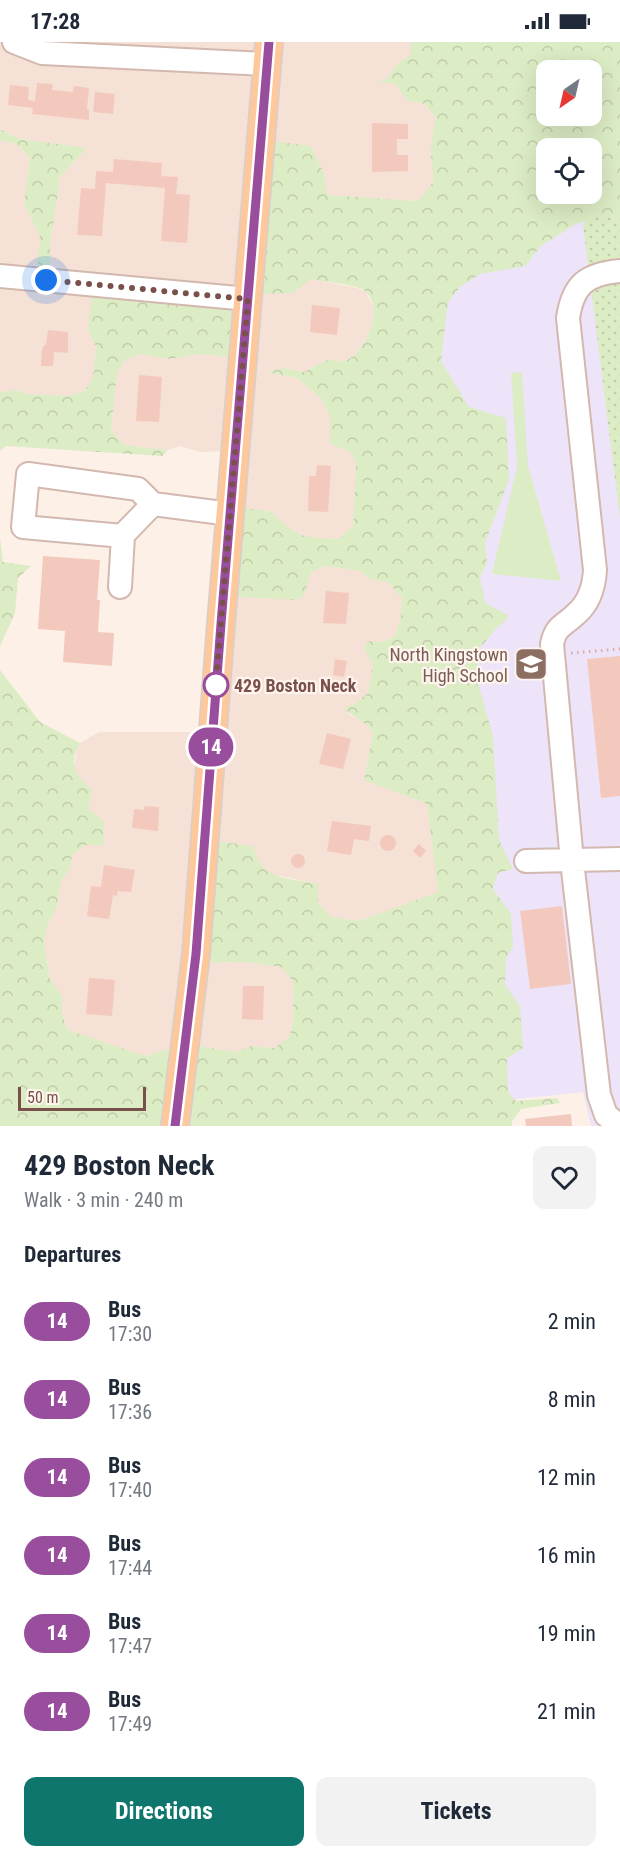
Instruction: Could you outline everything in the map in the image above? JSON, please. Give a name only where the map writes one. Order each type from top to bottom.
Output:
[{"type":"main road","points":[[175,1126],[196,954],[268,53]]},
{"type":"street","points":[[21,43],[42,53],[268,53]]},
{"type":"street","points":[[620,271],[602,273],[589,278],[580,285],[570,303],[568,318],[595,570],[590,596],[577,614],[562,623],[555,633],[552,644],[572,861],[599,1095],[606,1115],[620,1126]]},
{"type":"street","points":[[0,276],[248,299]]},
{"type":"street","points":[[122,536],[23,527],[28,474],[138,489],[153,504],[230,514]]},
{"type":"street","points":[[120,587],[122,536],[153,504]]},
{"type":"street","points":[[526,861],[620,859]]},
{"type":"path","points":[[554,654],[620,648]]},
{"type":"shaded area","points":[[0,42],[411,42],[411,54],[396,65],[388,78],[380,80],[395,84],[408,101],[423,103],[436,117],[431,150],[434,173],[432,187],[417,201],[327,195],[324,173],[311,146],[306,147],[293,293],[311,279],[357,288],[366,292],[375,310],[372,328],[357,353],[343,362],[329,359],[304,372],[284,368],[268,372],[297,378],[322,399],[330,418],[330,444],[349,451],[356,461],[353,526],[339,539],[306,537],[290,531],[271,511],[231,507],[233,451],[200,452],[180,446],[168,450],[124,445],[111,430],[117,373],[125,360],[139,354],[169,359],[199,354],[241,358],[88,330],[96,347],[93,378],[85,390],[70,396],[28,394],[16,390],[0,392],[0,140],[17,144],[30,158],[24,204],[40,237],[36,278],[50,277],[50,245],[60,177],[86,149],[20,139],[0,129]]},
{"type":"shaded area","name":"North Kingstown High School","points":[[620,215],[620,1126],[591,1126],[583,1092],[508,1100],[376,236]]},
{"type":"shaded area","points":[[325,566],[360,571],[372,580],[389,582],[402,598],[401,616],[395,636],[365,648],[373,664],[368,693],[355,704],[345,707],[350,715],[367,724],[373,733],[364,779],[427,804],[439,892],[359,921],[331,917],[318,902],[318,884],[270,874],[258,861],[198,963],[245,962],[281,967],[293,981],[293,1018],[290,1036],[276,1048],[251,1046],[237,1052],[184,1044],[145,1056],[68,1030],[62,1014],[62,996],[50,979],[44,941],[47,926],[57,908],[61,881],[70,868],[72,856],[85,845],[103,845],[88,809],[93,790],[78,778],[74,767],[80,743],[99,732],[210,732],[224,596],[304,596],[311,572]]},
{"type":"green space","points":[[411,42],[620,42],[620,218],[604,216],[576,224],[541,246],[525,266],[480,274],[460,287],[448,302],[441,361],[469,407],[506,418],[509,480],[485,543],[487,563],[480,577],[485,603],[508,615],[508,618],[480,648],[476,676],[493,736],[499,840],[513,869],[498,873],[493,889],[511,914],[513,947],[506,958],[505,985],[520,1006],[523,1048],[507,1058],[508,1092],[516,1101],[557,1098],[560,1103],[521,1109],[512,1121],[512,1126],[0,1126],[0,670],[40,722],[80,743],[74,758],[75,769],[93,790],[88,809],[104,821],[104,845],[85,845],[72,856],[70,868],[61,881],[57,908],[47,926],[44,941],[50,979],[62,996],[62,1014],[68,1030],[145,1056],[184,1044],[237,1052],[251,1046],[275,1048],[290,1036],[293,1018],[293,981],[281,967],[245,962],[198,963],[206,840],[253,846],[257,858],[270,872],[277,876],[318,884],[318,902],[331,917],[359,921],[438,892],[427,804],[364,780],[373,733],[344,707],[355,704],[368,693],[373,664],[364,648],[368,641],[381,642],[395,636],[401,616],[402,598],[388,582],[372,580],[360,571],[325,566],[311,572],[304,596],[295,600],[224,596],[231,507],[271,511],[294,532],[308,537],[339,539],[353,526],[356,461],[349,451],[330,444],[330,418],[322,399],[297,378],[267,372],[284,368],[304,372],[329,359],[343,362],[363,345],[374,314],[371,299],[362,289],[311,279],[293,293],[250,294],[265,140],[311,146],[324,173],[327,195],[417,201],[432,182],[431,146],[436,117],[423,103],[408,101],[395,84],[379,81],[388,78],[396,65],[411,54]]},
{"type":"green space","points":[[0,129],[20,139],[87,148],[60,177],[50,245],[50,277],[36,278],[40,237],[24,204],[30,158],[17,144],[0,140]]},
{"type":"green space","points":[[604,216],[620,218],[620,519],[583,225],[587,219]]},
{"type":"green space","points":[[93,288],[241,299],[241,358],[199,354],[169,359],[139,354],[125,360],[117,373],[111,430],[124,445],[168,450],[162,456],[6,446],[0,451],[0,392],[16,390],[28,394],[70,396],[85,390],[93,378],[96,347],[88,330]]},
{"type":"green space","points":[[522,372],[528,466],[561,581],[492,574],[517,466],[511,373]]},
{"type":"green space","points":[[0,538],[3,562],[31,566],[18,578],[15,613],[0,646]]},
{"type":"building","points":[[37,83],[53,84],[52,90],[73,92],[74,86],[89,88],[87,109],[89,120],[32,114],[33,108],[8,105],[10,85],[29,87],[28,100],[35,101]]},
{"type":"building","points":[[95,92],[115,94],[113,114],[93,112]]},
{"type":"building","points":[[372,123],[408,124],[408,139],[397,139],[397,155],[408,155],[408,171],[372,172]]},
{"type":"building","points":[[114,159],[162,163],[161,176],[178,177],[176,194],[190,195],[187,243],[161,241],[165,188],[106,183],[102,236],[77,235],[81,188],[95,189],[96,171],[113,172]]},
{"type":"building","points":[[312,305],[340,308],[337,335],[310,332]]},
{"type":"building","points":[[48,330],[68,332],[68,353],[54,352],[53,366],[41,366],[42,350],[46,345]]},
{"type":"building","points":[[139,375],[162,377],[159,422],[136,421]]},
{"type":"building","points":[[317,465],[331,466],[328,512],[308,511],[309,476],[316,476]]},
{"type":"building","points":[[43,556],[100,560],[97,600],[100,600],[98,632],[114,633],[112,666],[63,662],[65,631],[38,629]]},
{"type":"building","points":[[326,591],[349,593],[346,624],[323,623]]},
{"type":"building","points":[[620,656],[620,796],[601,798],[587,659]]},
{"type":"building","points":[[335,659],[347,661],[344,677],[333,675]]},
{"type":"building","points":[[327,733],[351,739],[343,769],[319,764]]},
{"type":"building","points":[[144,806],[159,807],[158,831],[132,828],[134,809],[144,810]]},
{"type":"building","points":[[332,821],[371,826],[369,841],[354,839],[351,855],[327,851]]},
{"type":"building","points":[[388,835],[396,843],[388,851],[380,843]]},
{"type":"building","points":[[419,844],[426,851],[420,858],[413,851]]},
{"type":"building","points":[[298,854],[303,856],[305,861],[303,866],[298,868],[293,866],[291,861],[293,856]]},
{"type":"building","points":[[104,865],[135,870],[131,892],[118,891],[117,896],[113,895],[109,919],[87,916],[91,886],[101,887]]},
{"type":"building","points":[[562,906],[571,984],[530,989],[520,911]]},
{"type":"building","points":[[89,978],[115,980],[112,1016],[86,1014]]},
{"type":"building","points":[[243,986],[264,986],[263,1020],[242,1019]]},
{"type":"building","points":[[571,1114],[572,1126],[526,1126],[525,1119]]},
{"type":"bus line","name":"14","points":[[175,1126],[196,954],[269,42]]},
{"type":"place","name":"North Kingstown High School","points":[[531,664]]},
{"type":"place","name":"429 Boston Neck","points":[[216,685]]},
{"type":"route","points":[[46,280],[248,299],[215,694],[216,685]]}]
